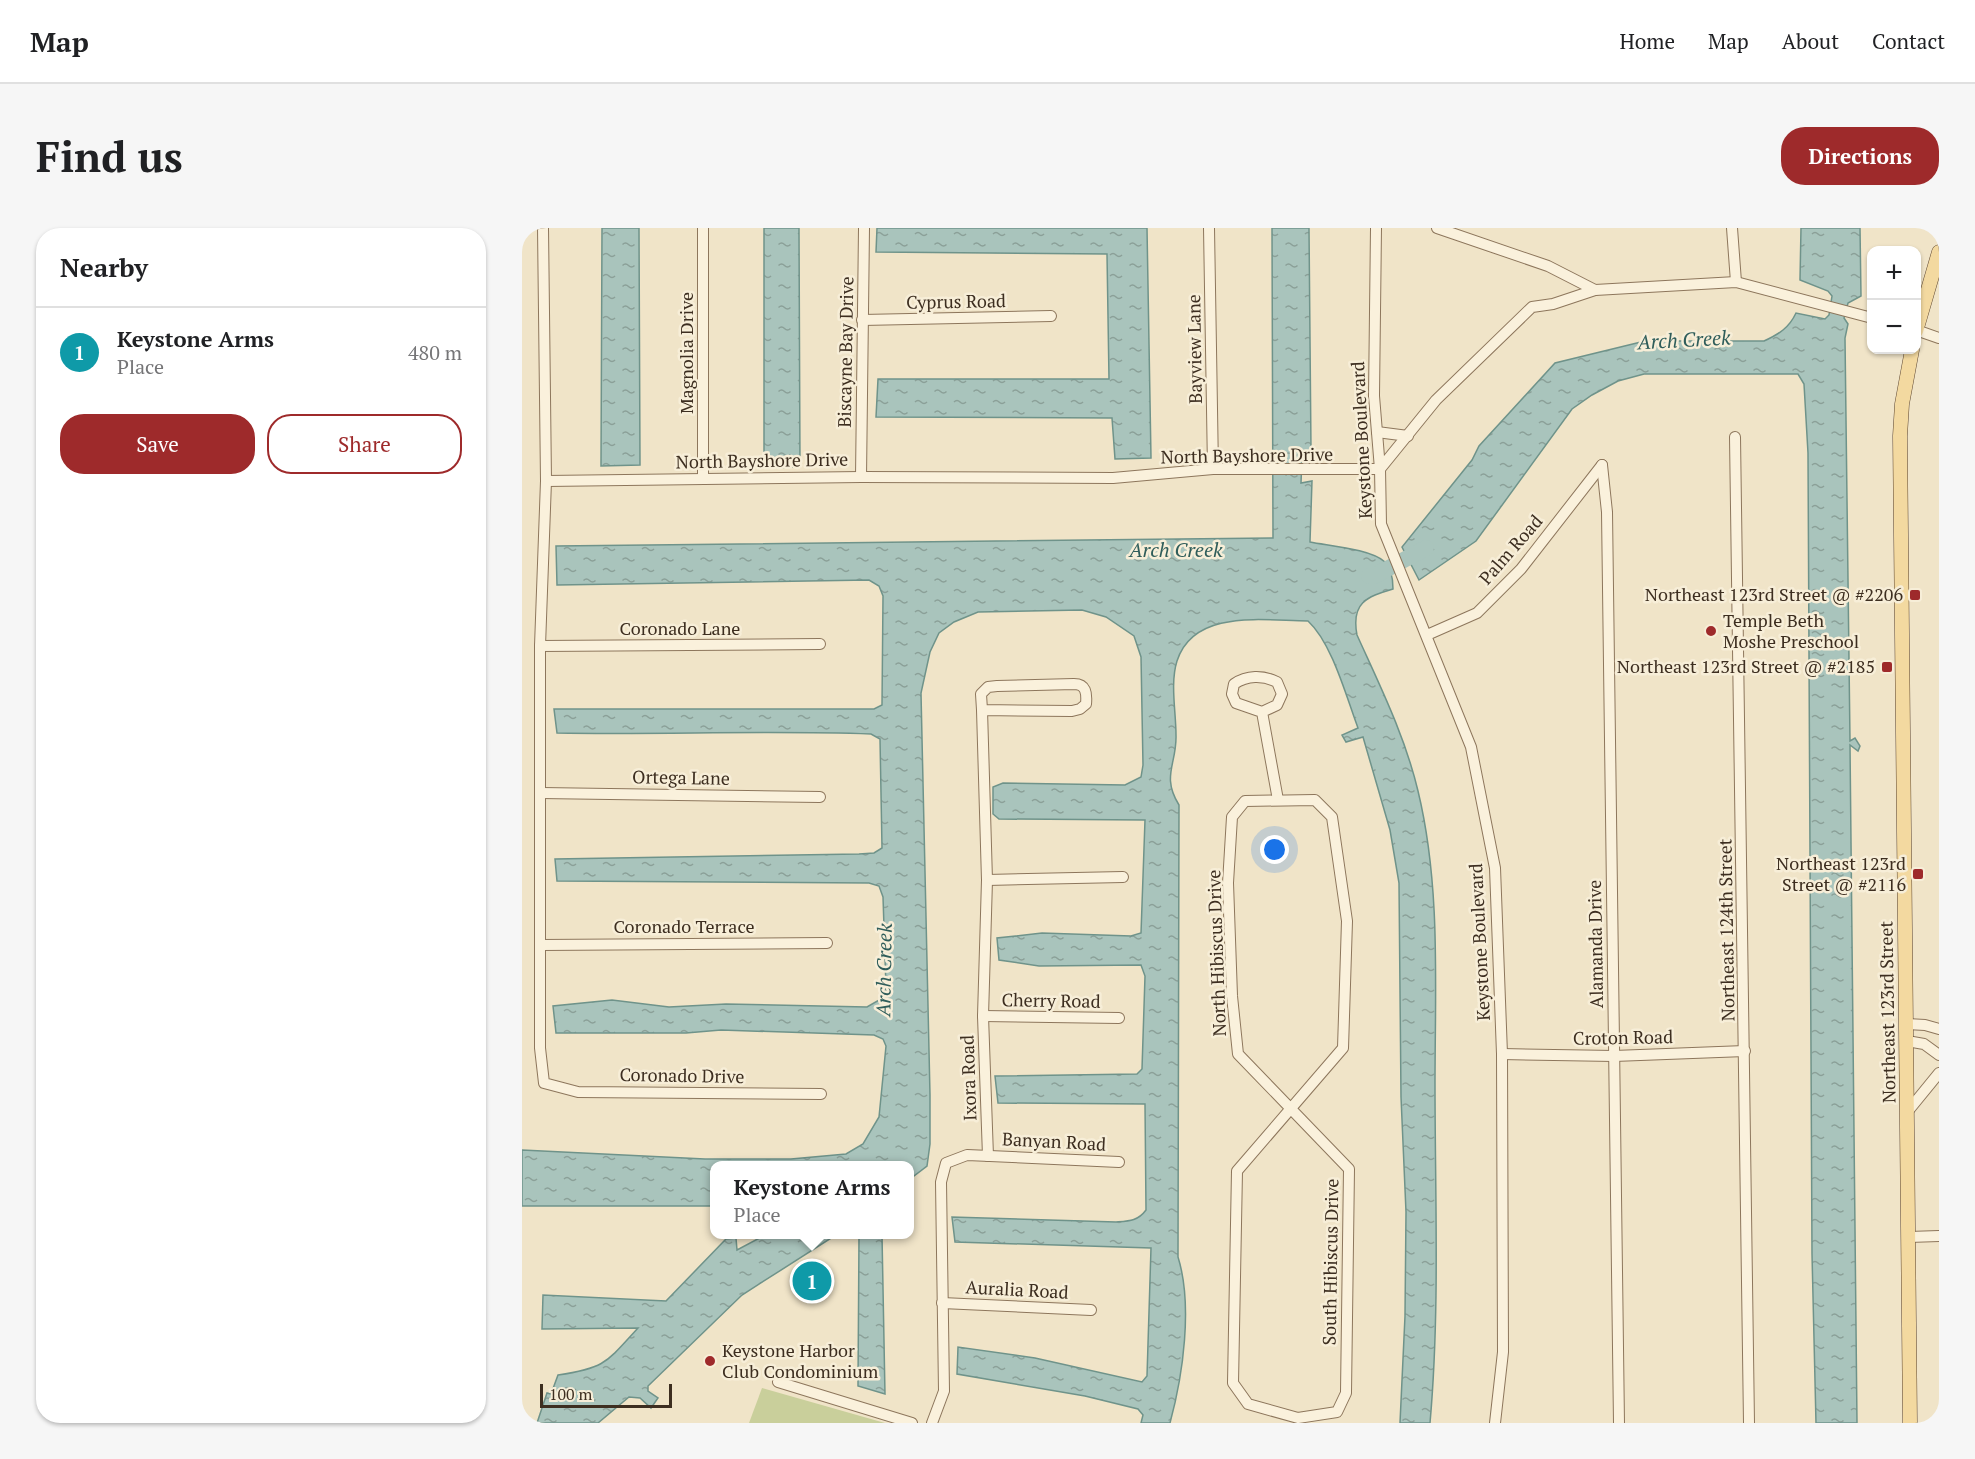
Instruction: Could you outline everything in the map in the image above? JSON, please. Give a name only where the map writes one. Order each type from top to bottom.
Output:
[{"type":"main road","points":[[1921,316],[1939,252]]},
{"type":"main road","name":"Northeast 123rd Street","points":[[1910,1423],[1900,436],[1904,391],[1911,354]]},
{"type":"street","points":[[541,945],[540,646],[546,481],[543,228]]},
{"type":"street","name":"Magnolia Drive","points":[[703,228],[703,479]]},
{"type":"street","name":"Biscayne Bay Drive","points":[[861,477],[864,228]]},
{"type":"street","name":"Bayview Lane","points":[[1209,228],[1213,470]]},
{"type":"street","name":"Keystone Boulevard","points":[[1376,228],[1374,396],[1380,470],[1381,524],[1471,747],[1495,868],[1502,1054],[1503,1352],[1495,1423]]},
{"type":"street","points":[[1437,228],[1548,266],[1595,290]]},
{"type":"street","points":[[1732,228],[1736,282]]},
{"type":"street","points":[[1380,470],[1436,400],[1532,307],[1553,304],[1595,290],[1736,282],[1867,317]]},
{"type":"street","name":"Cyprus Road","points":[[862,320],[1051,316]]},
{"type":"street","points":[[1921,331],[1939,338]]},
{"type":"street","points":[[1377,432],[1408,436]]},
{"type":"street","name":"Northeast 124th Street","points":[[1735,437],[1749,1423]]},
{"type":"street","name":"Palm Road","points":[[1427,635],[1477,613],[1521,569],[1602,465]]},
{"type":"street","name":"Alamanda Drive","points":[[1602,465],[1607,512],[1619,1423]]},
{"type":"street","name":"North Bayshore Drive","points":[[546,481],[861,477],[1113,478],[1213,470],[1380,470]]},
{"type":"street","name":"Coronado Lane","points":[[540,646],[820,644]]},
{"type":"street","points":[[1266,677],[1277,682],[1282,694],[1277,705],[1262,712],[1236,703],[1232,694],[1234,684],[1242,678],[1266,677]]},
{"type":"street","name":"Ixora Road","points":[[982,710],[1071,711],[1080,709],[1086,704],[1087,696],[1080,684],[997,686],[988,687],[981,694],[987,880],[983,1016],[988,1156]]},
{"type":"street","points":[[1262,712],[1278,800],[1315,800],[1332,817],[1347,921],[1343,1048],[1290,1107],[1237,1172],[1233,1383],[1248,1404],[1297,1420]]},
{"type":"street","name":"Ortega Lane","points":[[541,793],[820,797]]},
{"type":"street","name":"North Hibiscus Drive","points":[[1278,800],[1245,801],[1232,817],[1228,883],[1238,1054],[1290,1107]]},
{"type":"street","points":[[987,880],[1123,877]]},
{"type":"street","name":"Coronado Terrace","points":[[541,945],[827,943]]},
{"type":"street","name":"Coronado Drive","points":[[541,945],[540,1048],[544,1083],[578,1092],[821,1094]]},
{"type":"street","name":"Cherry Road","points":[[983,1016],[1119,1018]]},
{"type":"street","points":[[1907,1024],[1939,1029]]},
{"type":"street","points":[[1907,1041],[1924,1044],[1939,1055]]},
{"type":"street","name":"Croton Road","points":[[1502,1054],[1614,1056],[1745,1051]]},
{"type":"street","points":[[1908,1111],[1934,1086],[1939,1073]]},
{"type":"street","name":"South Hibiscus Drive","points":[[1290,1107],[1348,1169],[1346,1393],[1336,1412],[1297,1420]]},
{"type":"street","points":[[932,1423],[944,1391],[941,1182],[946,1163],[968,1155],[988,1156]]},
{"type":"street","name":"Banyan Road","points":[[988,1156],[1119,1162]]},
{"type":"street","points":[[1909,1237],[1939,1236]]},
{"type":"street","name":"Auralia Road","points":[[942,1303],[1091,1310]]},
{"type":"street","points":[[778,1382],[912,1423]]},
{"type":"green space","points":[[762,1388],[885,1423],[749,1423]]},
{"type":"water","points":[[602,228],[639,228],[640,465],[601,466]]},
{"type":"water","points":[[764,228],[799,228],[800,467],[764,468]]},
{"type":"water","points":[[877,228],[1147,228],[1151,458],[1115,459],[1112,418],[876,417],[878,379],[1109,379],[1107,254],[876,252]]},
{"type":"water","points":[[1272,228],[1309,228],[1311,450],[1302,458],[1301,483],[1312,481],[1310,542],[1370,554],[1385,562],[1391,571],[1393,589],[1375,595],[1359,608],[1356,615],[1357,635],[1391,712],[1413,771],[1430,863],[1436,973],[1436,1254],[1435,1338],[1430,1423],[1400,1423],[1405,1316],[1406,1212],[1401,1097],[1399,883],[1390,830],[1363,737],[1346,742],[1342,735],[1358,728],[1331,656],[1317,631],[1308,621],[1252,620],[1215,625],[1199,632],[1186,644],[1175,670],[1176,745],[1170,778],[1179,805],[1178,1257],[1185,1296],[1185,1318],[1179,1384],[1170,1423],[1141,1423],[1143,1415],[1138,1409],[1085,1396],[957,1374],[958,1347],[1035,1358],[1142,1382],[1147,1376],[1151,1248],[955,1242],[952,1217],[1116,1222],[1129,1221],[1146,1210],[1145,1104],[998,1103],[995,1076],[1137,1074],[1142,1069],[1145,976],[1141,965],[1039,966],[999,960],[997,938],[1042,933],[1131,936],[1141,933],[1145,820],[999,819],[993,814],[993,787],[1003,783],[1125,785],[1141,777],[1143,765],[1141,657],[1134,636],[1106,617],[1082,610],[978,612],[954,622],[939,633],[930,652],[921,693],[930,1095],[930,1144],[927,1166],[914,1176],[914,1161],[710,1161],[710,1206],[522,1206],[522,1150],[705,1159],[791,1159],[846,1154],[863,1144],[879,1117],[886,1046],[883,1039],[874,1035],[721,1030],[686,1033],[556,1033],[553,1006],[612,1000],[669,1007],[726,1004],[867,1007],[881,999],[886,988],[883,897],[879,886],[869,883],[557,881],[555,859],[859,854],[874,853],[882,848],[880,739],[871,734],[557,733],[554,709],[874,709],[882,705],[883,596],[879,586],[869,580],[557,585],[556,546],[1273,538]]},
{"type":"water","points":[[1801,228],[1860,228],[1861,296],[1848,303],[1844,318],[1848,324],[1845,338],[1850,741],[1855,738],[1860,746],[1858,751],[1850,745],[1857,1423],[1816,1423],[1812,1254],[1808,453],[1804,384],[1798,374],[1644,374],[1618,381],[1572,409],[1476,541],[1419,580],[1402,547],[1472,460],[1479,446],[1555,363],[1645,341],[1764,341],[1783,330],[1796,313],[1825,319],[1829,315],[1832,296],[1828,291],[1800,280]]},
{"type":"water","points":[[726,1239],[736,1239],[737,1250],[758,1239],[830,1239],[742,1295],[648,1386],[648,1391],[658,1398],[651,1408],[640,1398],[629,1397],[598,1423],[537,1423],[547,1393],[551,1394],[558,1375],[586,1370],[604,1362],[638,1328],[542,1329],[543,1295],[666,1301]]},
{"type":"water","points":[[859,1239],[882,1239],[885,1394],[858,1386]]},
{"type":"waterway","name":"Arch Creek","points":[[1369,576],[1374,576],[1426,548]]},
{"type":"place","name":"Northeast 123rd Street @ #2206","points":[[1915,595]]},
{"type":"place","name":"Temple Beth Moshe Preschool","points":[[1711,631]]},
{"type":"place","name":"Northeast 123rd Street @ #2185","points":[[1887,667]]},
{"type":"place","name":"Northeast 123rd Street @ #2116","points":[[1918,874]]},
{"type":"place","name":"Keystone Arms","points":[[812,1281]]},
{"type":"place","name":"Keystone Harbor Club Condominium","points":[[710,1361]]}]
